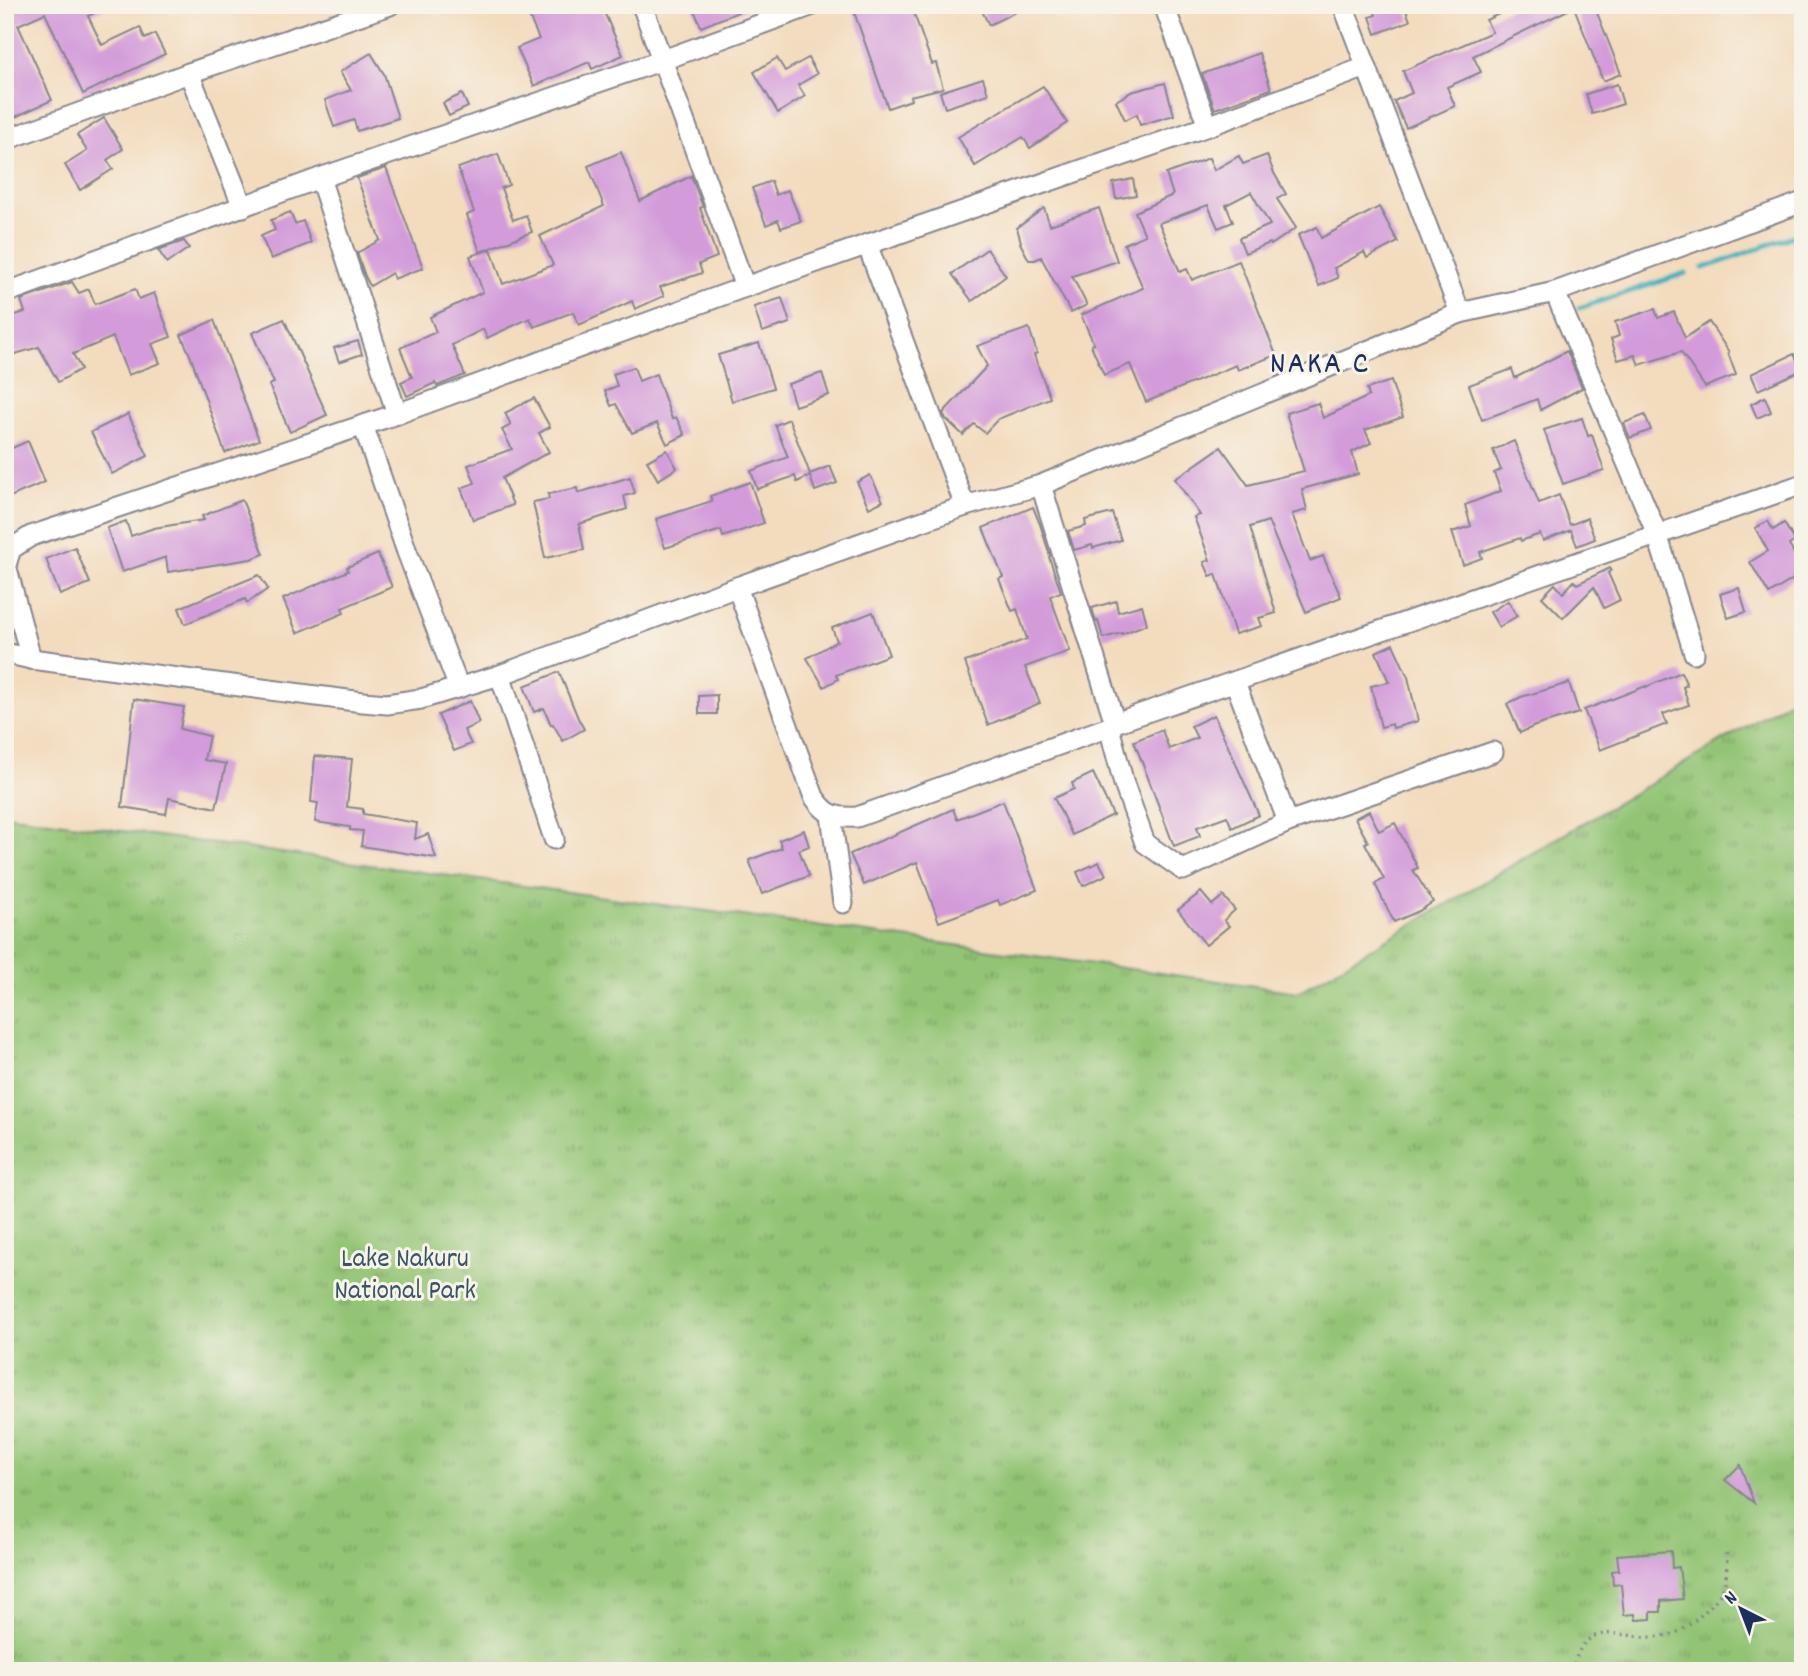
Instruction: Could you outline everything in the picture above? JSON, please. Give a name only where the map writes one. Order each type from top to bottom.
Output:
[{"type":"street","points":[[5,140],[189,73],[390,5]]},
{"type":"street","points":[[642,5],[745,287]]},
{"type":"street","points":[[5,293],[320,178],[663,60],[813,5]]},
{"type":"street","points":[[1164,5],[1208,126]]},
{"type":"street","points":[[1343,5],[1460,313]]},
{"type":"street","points":[[31,659],[6,565],[11,549],[31,536],[397,414],[745,287],[1208,126],[1366,67]]},
{"type":"street","points":[[189,73],[243,207]]},
{"type":"street","points":[[320,178],[397,414]]},
{"type":"street","points":[[5,653],[31,659],[387,704],[421,699],[500,675],[965,506],[1041,485],[1460,313],[1555,292],[1803,202]]},
{"type":"street","points":[[867,244],[965,506]]},
{"type":"street","points":[[1555,292],[1657,534],[1694,653]]},
{"type":"street","points":[[363,425],[407,552],[459,688]]},
{"type":"street","points":[[737,587],[814,797],[823,810],[831,814],[842,818],[857,817],[1112,725],[1803,484]]},
{"type":"street","points":[[1041,485],[1112,725],[1124,784],[1145,843],[1183,870],[1287,822],[1493,752]]},
{"type":"street","points":[[500,675],[554,839]]},
{"type":"street","points":[[1235,682],[1287,822]]},
{"type":"street","points":[[831,814],[843,903]]},
{"type":"path","points":[[1574,1671],[1581,1645],[1595,1636],[1617,1634],[1647,1637],[1674,1634],[1708,1610],[1723,1589],[1727,1548]]},
{"type":"green space","name":"Lake Nakuru National Park","points":[[1803,693],[1803,1671],[5,1671],[5,815],[1298,992]]},
{"type":"building","points":[[5,5],[111,5],[88,16],[102,45],[140,27],[145,39],[155,34],[165,54],[83,94],[45,13],[18,25],[52,100],[13,118],[5,100]]},
{"type":"building","points":[[524,5],[601,5],[623,55],[592,69],[589,62],[534,86],[517,48],[539,39]]},
{"type":"building","points":[[692,5],[753,5],[753,6],[701,27]]},
{"type":"building","points":[[864,5],[911,5],[932,64],[936,63],[943,88],[910,96],[911,100],[888,108],[853,9]]},
{"type":"building","points":[[979,5],[1030,5],[989,25]]},
{"type":"building","points":[[1372,5],[1404,5],[1410,21],[1376,34],[1370,17],[1376,15]]},
{"type":"building","points":[[1518,5],[1594,5],[1621,74],[1603,81],[1574,7],[1473,56],[1481,72],[1447,87],[1455,106],[1406,128],[1394,101],[1412,93],[1403,71],[1492,32],[1486,20]]},
{"type":"building","points":[[371,53],[384,74],[398,118],[357,131],[354,120],[334,127],[325,100],[351,90],[340,72]]},
{"type":"building","points":[[1259,53],[1271,89],[1215,109],[1202,74]]},
{"type":"building","points":[[777,58],[785,71],[808,58],[817,74],[798,85],[805,96],[778,113],[754,72]]},
{"type":"building","points":[[983,78],[988,94],[945,108],[940,92]]},
{"type":"building","points":[[1165,83],[1174,115],[1140,125],[1137,114],[1125,120],[1116,101],[1131,92]]},
{"type":"building","points":[[1617,84],[1623,104],[1592,114],[1586,94]]},
{"type":"building","points":[[1043,86],[1067,123],[1030,148],[1023,137],[975,166],[958,137]]},
{"type":"building","points":[[462,94],[468,107],[449,116],[443,103]]},
{"type":"building","points":[[104,118],[123,149],[107,160],[113,169],[80,190],[65,165],[87,151],[77,135]]},
{"type":"building","points":[[621,152],[640,201],[691,176],[717,257],[699,264],[702,273],[660,287],[664,296],[635,309],[632,301],[579,325],[573,312],[534,327],[530,318],[487,338],[483,329],[452,345],[465,375],[437,386],[435,383],[407,396],[401,382],[412,377],[400,348],[436,332],[430,317],[483,292],[470,256],[491,249],[503,284],[553,265],[540,236],[604,206],[588,166]]},
{"type":"building","points":[[498,154],[509,185],[501,188],[513,220],[526,215],[532,232],[480,252],[467,215],[474,212],[458,168]]},
{"type":"building","points":[[1267,155],[1286,194],[1277,199],[1296,228],[1271,245],[1270,243],[1245,253],[1239,238],[1270,225],[1251,192],[1226,205],[1233,222],[1218,228],[1208,205],[1159,223],[1180,272],[1187,269],[1192,280],[1239,261],[1276,355],[1238,370],[1236,365],[1146,402],[1130,364],[1104,375],[1081,315],[1143,288],[1124,244],[1145,235],[1135,212],[1173,195],[1166,174],[1209,158],[1214,170],[1239,156],[1243,164]]},
{"type":"building","points":[[386,168],[423,268],[394,279],[392,273],[370,286],[357,253],[380,240],[357,178]]},
{"type":"building","points":[[1133,179],[1136,195],[1116,199],[1113,183]]},
{"type":"building","points":[[771,181],[776,195],[788,190],[801,221],[781,228],[778,220],[766,225],[752,188]]},
{"type":"building","points":[[1379,207],[1398,242],[1367,258],[1364,252],[1334,268],[1338,278],[1319,286],[1298,235],[1317,227],[1321,238]]},
{"type":"building","points":[[1044,208],[1050,225],[1099,208],[1117,261],[1072,276],[1087,305],[1071,313],[1041,257],[1029,260],[1020,243],[1017,228]]},
{"type":"building","points":[[290,212],[295,224],[303,221],[311,243],[271,259],[261,236],[275,230],[271,220]]},
{"type":"building","points":[[184,241],[189,248],[167,263],[158,250]]},
{"type":"building","points":[[987,249],[1006,276],[972,301],[952,274]]},
{"type":"building","points":[[72,282],[79,293],[89,289],[95,304],[135,289],[139,299],[154,293],[171,337],[152,344],[160,363],[128,375],[113,337],[73,354],[81,369],[58,382],[39,347],[5,357],[5,318],[25,312],[21,300]]},
{"type":"building","points":[[782,298],[790,323],[762,332],[754,307]]},
{"type":"building","points":[[1655,309],[1658,318],[1674,312],[1685,338],[1709,322],[1729,352],[1736,375],[1705,387],[1681,352],[1639,365],[1635,355],[1618,360],[1611,339],[1619,336],[1615,322]]},
{"type":"building","points":[[284,319],[327,415],[290,432],[269,385],[274,383],[252,333]]},
{"type":"building","points":[[214,320],[259,440],[225,453],[181,335]]},
{"type":"building","points":[[1029,328],[1037,353],[1034,355],[1050,398],[998,419],[985,433],[974,424],[963,435],[943,413],[987,366],[977,346]]},
{"type":"building","points":[[358,341],[362,354],[339,362],[334,348]]},
{"type":"building","points":[[759,343],[773,388],[732,401],[718,355]]},
{"type":"building","points":[[1567,351],[1582,388],[1540,410],[1537,399],[1482,420],[1469,385],[1512,369],[1515,378]]},
{"type":"building","points":[[1794,354],[1802,370],[1758,390],[1751,374]]},
{"type":"building","points":[[634,367],[639,381],[656,374],[672,419],[676,417],[685,435],[667,444],[657,423],[632,433],[616,404],[611,406],[605,391],[617,386],[613,374]]},
{"type":"building","points":[[822,373],[829,395],[795,406],[788,384]]},
{"type":"building","points":[[1391,381],[1403,417],[1365,430],[1371,443],[1352,452],[1358,474],[1302,489],[1307,510],[1292,514],[1310,561],[1323,556],[1341,597],[1306,612],[1268,521],[1250,527],[1276,613],[1259,618],[1262,626],[1235,634],[1216,574],[1210,576],[1204,562],[1210,560],[1194,517],[1200,515],[1175,479],[1221,447],[1248,485],[1304,471],[1286,413],[1318,403],[1323,418],[1369,396],[1367,389]]},
{"type":"building","points":[[1765,397],[1771,412],[1757,418],[1751,404]]},
{"type":"building","points":[[534,398],[550,427],[539,433],[549,452],[502,478],[513,505],[473,520],[461,488],[475,483],[468,465],[512,449],[502,430],[511,425],[505,413]]},
{"type":"building","points":[[128,414],[148,456],[112,474],[91,432]]},
{"type":"building","points":[[1645,415],[1651,430],[1630,438],[1624,423]]},
{"type":"building","points":[[1582,418],[1588,436],[1592,435],[1604,470],[1563,484],[1544,430]]},
{"type":"building","points":[[789,419],[810,474],[830,466],[837,483],[815,491],[810,476],[797,482],[795,476],[757,489],[751,471],[788,457],[775,425]]},
{"type":"building","points":[[28,441],[45,482],[10,497],[5,487],[5,451]]},
{"type":"building","points":[[1514,441],[1539,503],[1559,495],[1570,525],[1587,518],[1595,539],[1577,546],[1571,530],[1543,541],[1540,534],[1480,552],[1482,558],[1463,565],[1452,532],[1471,526],[1465,505],[1501,491],[1494,473],[1501,470],[1493,450]]},
{"type":"building","points":[[667,450],[677,468],[658,480],[647,461]]},
{"type":"building","points":[[870,475],[883,501],[869,508],[857,482]]},
{"type":"building","points":[[630,477],[635,493],[624,496],[627,509],[579,524],[584,550],[545,558],[533,502],[549,499],[548,494],[577,488],[578,493]]},
{"type":"building","points":[[750,482],[764,523],[723,537],[721,530],[665,548],[656,519],[712,501],[710,496]]},
{"type":"building","points":[[242,500],[264,554],[251,559],[168,572],[166,557],[122,572],[107,528],[126,521],[131,536],[154,528],[204,520],[202,516]]},
{"type":"building","points":[[1033,507],[1061,592],[1050,596],[1070,651],[1025,667],[1040,703],[988,725],[965,662],[1027,639],[1017,609],[1012,611],[999,579],[1003,577],[983,528]]},
{"type":"building","points":[[1112,513],[1121,540],[1074,550],[1068,531],[1086,526],[1085,520]]},
{"type":"building","points":[[1768,521],[1773,530],[1784,523],[1795,541],[1789,545],[1803,569],[1803,573],[1769,594],[1750,562],[1768,551],[1755,528]]},
{"type":"building","points":[[75,547],[90,583],[60,595],[46,559]]},
{"type":"building","points":[[378,554],[392,587],[342,608],[344,613],[297,633],[283,599],[348,571],[347,567]]},
{"type":"building","points":[[1610,568],[1608,573],[1620,600],[1604,608],[1594,587],[1563,618],[1542,597],[1555,584],[1563,593],[1574,581],[1577,584]]},
{"type":"building","points":[[259,575],[268,589],[247,603],[245,599],[185,624],[179,608]]},
{"type":"building","points":[[1739,588],[1746,612],[1728,618],[1720,594]]},
{"type":"building","points":[[1116,601],[1118,612],[1142,605],[1147,624],[1103,638],[1092,608]]},
{"type":"building","points":[[1508,601],[1517,616],[1499,627],[1490,612]]},
{"type":"building","points":[[873,612],[889,655],[836,675],[838,679],[824,687],[807,658],[837,641],[832,628]]},
{"type":"building","points":[[1393,644],[1408,677],[1418,721],[1393,728],[1392,724],[1381,727],[1371,686],[1389,682],[1376,652]]},
{"type":"building","points":[[559,672],[584,729],[563,741],[553,724],[551,725],[544,708],[534,712],[524,686]]},
{"type":"building","points":[[1681,672],[1687,685],[1683,687],[1689,705],[1663,714],[1667,724],[1600,750],[1584,710]]},
{"type":"building","points":[[1569,683],[1579,713],[1520,733],[1507,704],[1521,697]]},
{"type":"building","points":[[717,695],[717,714],[699,714],[699,696]]},
{"type":"building","points":[[134,699],[184,707],[180,729],[209,736],[204,760],[226,764],[216,808],[169,798],[166,814],[122,807]]},
{"type":"building","points":[[470,701],[479,723],[464,730],[471,744],[454,751],[438,715]]},
{"type":"building","points":[[1214,715],[1259,815],[1232,828],[1227,816],[1197,827],[1200,836],[1174,846],[1134,741],[1162,730],[1169,749],[1197,738],[1191,726]]},
{"type":"building","points":[[315,756],[352,759],[347,807],[363,809],[363,814],[417,823],[415,839],[428,834],[436,858],[361,846],[363,831],[315,822],[318,803],[311,802]]},
{"type":"building","points":[[1093,773],[1113,815],[1072,835],[1054,798],[1074,789],[1072,783]]},
{"type":"building","points":[[1003,801],[1037,890],[1000,905],[998,900],[939,922],[917,862],[864,885],[850,854],[953,809],[957,819]]},
{"type":"building","points":[[1369,811],[1379,831],[1395,823],[1418,868],[1413,870],[1433,902],[1394,922],[1375,884],[1384,879],[1355,818]]},
{"type":"building","points":[[804,830],[809,846],[799,850],[809,876],[762,894],[749,860],[782,848],[779,840]]},
{"type":"building","points":[[1099,862],[1106,875],[1083,886],[1077,872]]},
{"type":"building","points":[[1201,892],[1212,905],[1223,896],[1235,910],[1224,920],[1229,926],[1206,945],[1178,910]]},
{"type":"building","points":[[1740,1465],[1754,1503],[1725,1480]]},
{"type":"building","points":[[1671,1551],[1672,1568],[1679,1567],[1683,1599],[1661,1601],[1661,1612],[1651,1612],[1651,1619],[1636,1620],[1635,1614],[1624,1615],[1621,1584],[1613,1585],[1612,1571],[1619,1570],[1617,1555]]},
{"type":"waterway","points":[[1703,268],[1803,233]]},
{"type":"waterway","points":[[1579,308],[1686,273]]},
{"type":"district","name":"NAKA C","points":[[1320,361]]}]
